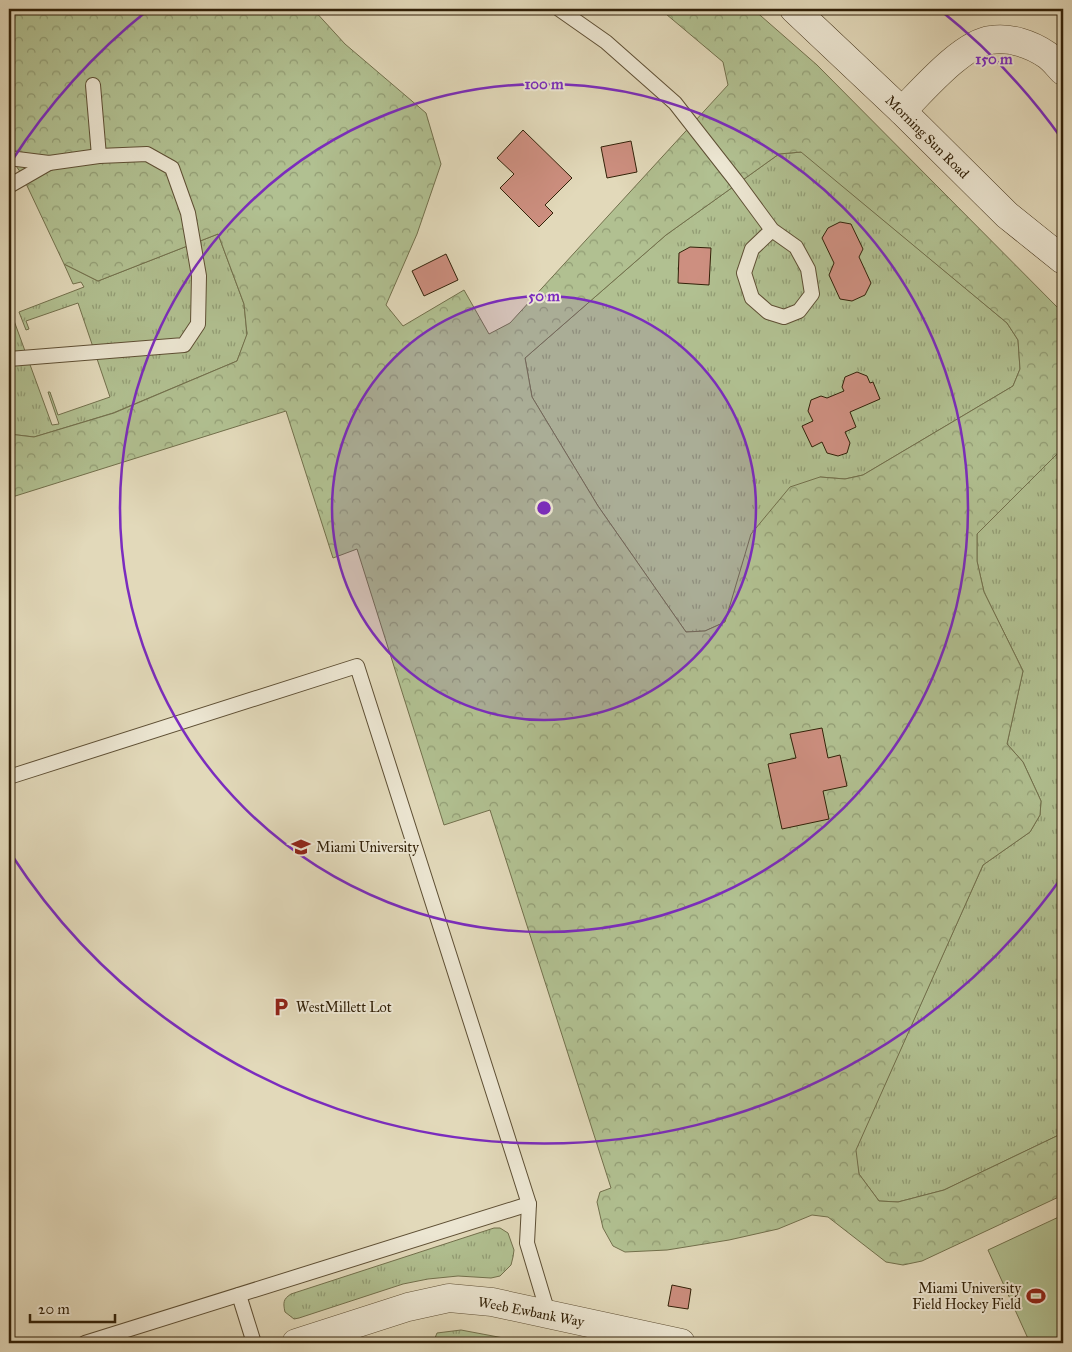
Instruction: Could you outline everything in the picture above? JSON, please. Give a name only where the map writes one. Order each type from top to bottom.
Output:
[{"type":"street","name":"Morning Sun Road","points":[[794,9],[902,111],[1007,215],[1063,260]]},
{"type":"street","points":[[902,111],[958,56],[975,45],[991,40],[1020,41],[1047,55],[1063,71]]},
{"type":"street","name":"Weeb Ewbank Way","points":[[296,1343],[408,1307],[449,1298],[492,1302],[681,1343]]},
{"type":"lane","points":[[559,9],[606,42],[675,103],[772,230],[796,247],[808,269],[812,294],[799,311],[784,317],[768,312],[752,298],[744,273],[752,249],[772,230]]},
{"type":"lane","points":[[93,85],[99,156]]},
{"type":"lane","points":[[9,158],[49,163],[99,156],[147,154],[172,168],[188,213],[199,276],[198,324],[184,345],[9,359]]},
{"type":"lane","points":[[9,186],[49,163]]},
{"type":"lane","points":[[9,777],[357,666],[529,1204],[527,1243],[548,1313]]},
{"type":"lane","points":[[85,1343],[529,1204]]},
{"type":"lane","points":[[239,1295],[254,1343]]},
{"type":"green space","points":[[9,9],[313,9],[345,44],[426,113],[441,164],[417,234],[386,305],[403,326],[464,290],[489,334],[510,323],[728,85],[723,62],[660,9],[753,9],[817,65],[1063,313],[1063,448],[977,534],[977,561],[984,592],[1023,671],[1007,744],[1023,762],[1041,801],[1040,815],[1030,832],[983,865],[856,1150],[859,1174],[879,1201],[898,1202],[944,1190],[1063,1133],[1063,1195],[922,1261],[903,1265],[886,1262],[828,1217],[812,1215],[778,1229],[729,1240],[667,1250],[625,1252],[613,1246],[603,1228],[597,1202],[600,1192],[611,1188],[490,810],[444,825],[357,549],[333,558],[286,411],[9,498],[9,434],[34,437],[114,413],[237,361],[247,334],[244,304],[218,234],[98,281],[64,264],[21,173],[9,156]],"holes":[[[801,152],[1007,323],[1018,340],[1020,369],[1013,386],[863,475],[845,479],[820,477],[790,487],[751,534],[725,622],[705,631],[686,632],[598,506],[532,397],[525,358],[666,235],[779,154]]]},
{"type":"green space","points":[[802,152],[1007,323],[1018,340],[1020,369],[1013,386],[863,475],[845,479],[820,477],[736,589],[725,622],[705,631],[686,632],[598,506],[532,397],[525,358],[666,235],[779,154]]},
{"type":"green space","points":[[218,234],[244,304],[247,335],[237,361],[113,413],[34,437],[9,434],[9,307],[52,425],[59,424],[48,392],[50,392],[58,415],[110,397],[78,303],[26,321],[29,329],[26,330],[19,312],[84,287],[81,282],[73,284],[64,264],[98,281]]},
{"type":"green space","points":[[1063,448],[1063,1133],[944,1190],[898,1202],[879,1201],[859,1174],[855,1151],[983,865],[1030,832],[1040,815],[1041,801],[1023,762],[1007,744],[1023,671],[984,592],[977,561],[977,534]]},
{"type":"green space","name":"Miami University Field Hockey Field","points":[[1063,1215],[1063,1343],[1030,1343],[988,1250]]},
{"type":"green space","points":[[494,1228],[500,1228],[508,1233],[514,1250],[511,1265],[500,1276],[491,1278],[458,1276],[428,1279],[403,1284],[299,1318],[294,1319],[285,1312],[284,1302],[291,1294]]},
{"type":"green space","points":[[461,1330],[530,1343],[433,1343],[437,1333]]},
{"type":"building","points":[[523,130],[572,178],[545,205],[553,213],[539,227],[500,188],[514,174],[497,158]]},
{"type":"building","points":[[631,141],[637,172],[607,178],[601,147]]},
{"type":"building","points":[[840,222],[851,224],[863,249],[859,257],[871,283],[865,295],[852,301],[840,299],[829,275],[834,263],[822,238],[828,228]]},
{"type":"building","points":[[690,247],[711,248],[709,285],[678,283],[679,253]]},
{"type":"building","points":[[446,254],[458,280],[424,296],[412,271]]},
{"type":"building","points":[[857,372],[867,376],[870,383],[873,382],[880,399],[850,412],[856,427],[845,432],[850,443],[847,453],[838,456],[827,453],[822,442],[812,447],[802,426],[813,421],[808,411],[811,400],[821,396],[827,398],[844,391],[842,387],[845,377]]},
{"type":"building","points":[[822,728],[828,758],[840,755],[847,786],[823,791],[829,819],[782,829],[768,764],[796,758],[790,734]]},
{"type":"building","points":[[672,1285],[691,1289],[688,1309],[668,1306]]},
{"type":"place","name":"Miami University","points":[[301,847]]},
{"type":"place","name":"WestMillett Lot","points":[[281,1007]]},
{"type":"place","name":"Miami University Field Hockey Field","points":[[1036,1296]]}]
